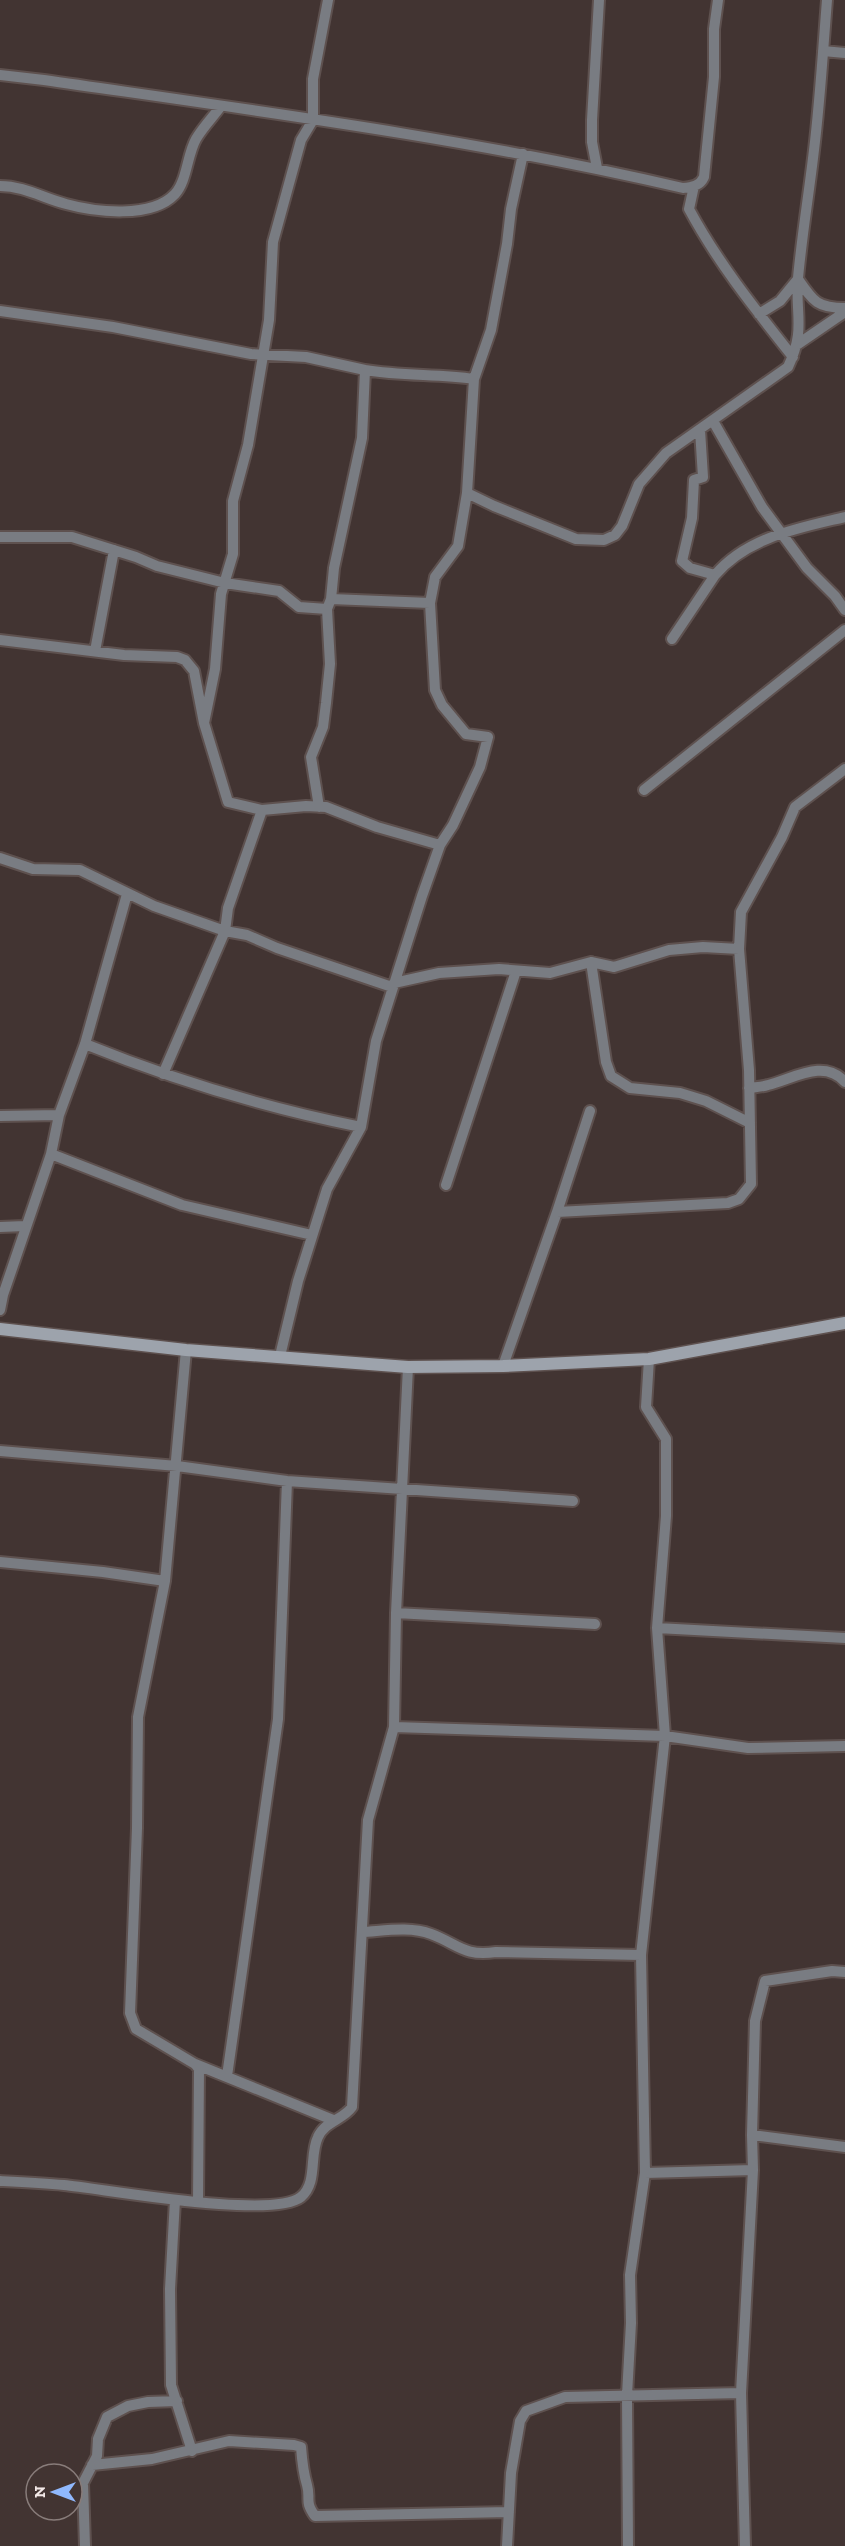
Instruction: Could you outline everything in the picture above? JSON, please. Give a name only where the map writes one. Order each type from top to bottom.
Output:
[{"type":"street","points":[[204,723],[215,669],[217,621],[233,554],[233,501],[248,446],[269,320],[273,242],[301,140],[313,120],[313,79],[328,0]]},
{"type":"street","points":[[597,168],[592,142],[592,120],[599,0]]},
{"type":"street","points":[[0,75],[221,106],[523,154],[683,188],[702,182],[705,168],[714,77],[714,29],[718,0]]},
{"type":"street","points":[[467,493],[576,539],[604,540],[615,535],[622,526],[639,484],[666,453],[788,367],[798,344],[800,330],[797,306],[798,279],[815,148],[826,0]]},
{"type":"street","points":[[823,51],[845,53]]},
{"type":"street","points":[[0,186],[18,187],[65,204],[93,209],[155,208],[177,193],[196,140],[221,106]]},
{"type":"street","points":[[280,1356],[298,1281],[327,1189],[361,1127],[376,1041],[440,844],[453,825],[480,767],[488,737],[466,734],[442,705],[435,690],[430,603],[435,577],[458,546],[467,493],[474,379],[495,308],[511,209],[523,154]]},
{"type":"street","points":[[694,186],[689,209],[709,247],[793,357]]},
{"type":"street","points":[[759,314],[780,301],[798,279]]},
{"type":"street","points":[[798,279],[813,301],[821,306],[845,310]]},
{"type":"street","points":[[798,344],[845,310]]},
{"type":"street","points":[[0,311],[113,327],[204,346],[306,357],[406,376],[452,376],[474,379]]},
{"type":"street","points":[[319,807],[311,758],[323,727],[330,664],[329,604],[334,568],[362,438],[365,370]]},
{"type":"street","points":[[712,421],[762,507],[807,568],[840,595],[845,610]]},
{"type":"street","points":[[700,430],[703,477],[694,480],[692,518],[682,561],[690,568],[715,575]]},
{"type":"street","points":[[672,639],[726,562],[780,532],[845,517]]},
{"type":"street","points":[[0,537],[72,537],[157,566],[225,583],[273,589],[279,591],[298,607],[329,604],[430,603]]},
{"type":"street","points":[[95,651],[114,550]]},
{"type":"street","points":[[644,790],[845,630]]},
{"type":"street","points":[[0,640],[95,651],[177,657],[185,660],[194,671],[204,723],[228,802],[262,810],[319,807],[345,813],[377,827],[440,844]]},
{"type":"street","points":[[557,1212],[728,1203],[739,1199],[751,1184],[749,1088],[739,949],[741,912],[782,837],[795,807],[845,770]]},
{"type":"street","points":[[163,1074],[225,931],[228,908],[262,810]]},
{"type":"street","points":[[0,858],[33,869],[80,870],[127,894],[225,931],[247,934],[277,948],[393,985],[439,973],[499,969],[550,973],[591,962],[614,967],[669,950],[703,947],[739,949]]},
{"type":"street","points":[[0,1310],[25,1226],[51,1154],[59,1115],[85,1044],[127,894]]},
{"type":"street","points":[[591,962],[606,1062],[611,1076],[630,1088],[680,1093],[706,1101],[750,1123]]},
{"type":"street","points":[[446,1185],[516,971]]},
{"type":"street","points":[[85,1044],[163,1074],[293,1114],[361,1127]]},
{"type":"street","points":[[749,1088],[816,1071],[834,1073],[845,1082]]},
{"type":"street","points":[[503,1366],[590,1111]]},
{"type":"street","points":[[0,1116],[59,1115]]},
{"type":"street","points":[[51,1154],[182,1205],[312,1235]]},
{"type":"street","points":[[0,1227],[25,1226]]},
{"type":"street","points":[[0,1329],[186,1350],[408,1367],[503,1366],[649,1359],[845,1323]]},
{"type":"street","points":[[186,1350],[165,1581],[138,1717],[137,1828],[130,2013],[136,2029],[195,2064],[333,2120]]},
{"type":"street","points":[[628,2546],[627,2395],[631,2323],[630,2275],[645,2173],[641,1955],[665,1736],[657,1628],[666,1516],[666,1438],[646,1407],[649,1359]]},
{"type":"street","points":[[0,2181],[66,2185],[198,2202],[264,2205],[296,2200],[309,2186],[317,2138],[324,2127],[348,2112],[353,2097],[368,1820],[394,1727],[396,1613],[408,1367]]},
{"type":"street","points":[[0,1450],[177,1466],[287,1481],[403,1491],[573,1501]]},
{"type":"street","points":[[226,2076],[278,1719],[287,1481]]},
{"type":"street","points":[[0,1562],[103,1572],[165,1581]]},
{"type":"street","points":[[396,1613],[595,1624]]},
{"type":"street","points":[[657,1628],[845,1638]]},
{"type":"street","points":[[394,1727],[665,1736],[748,1748],[845,1746]]},
{"type":"street","points":[[362,1932],[416,1931],[431,1934],[476,1954],[496,1952],[641,1955]]},
{"type":"street","points":[[745,2546],[741,2393],[753,2169],[755,2021],[765,1981],[832,1971],[845,1972]]},
{"type":"street","points":[[195,2064],[200,2076],[198,2202]]},
{"type":"street","points":[[752,2135],[845,2147]]},
{"type":"street","points":[[645,2173],[753,2169]]},
{"type":"street","points":[[175,2200],[170,2289],[171,2385],[192,2451]]},
{"type":"street","points":[[507,2546],[519,2421],[526,2411],[565,2397],[741,2393]]},
{"type":"street","points":[[85,2546],[83,2484],[97,2456],[98,2439],[107,2418],[128,2406],[148,2402],[177,2401]]},
{"type":"street","points":[[92,2465],[152,2459],[229,2441],[294,2445],[301,2447],[303,2472],[307,2486],[307,2506],[315,2517],[509,2512]]}]
